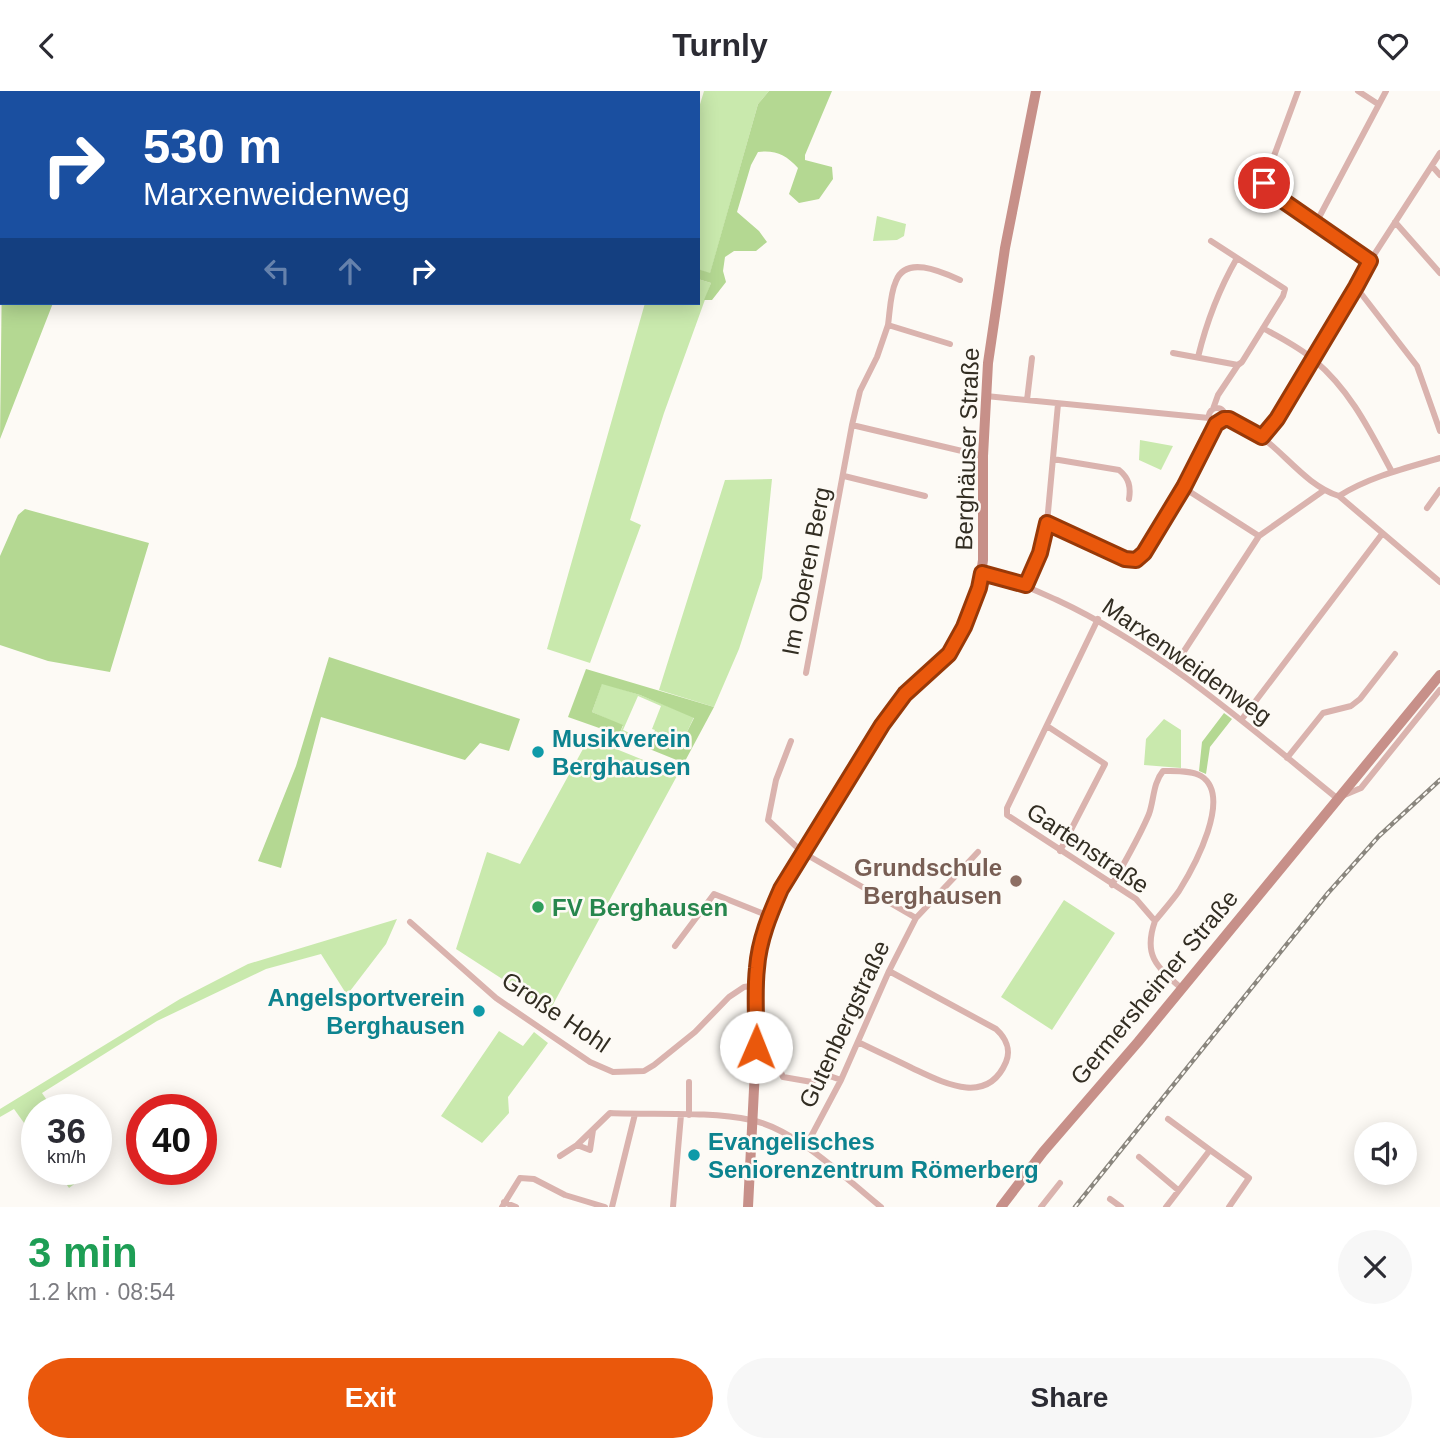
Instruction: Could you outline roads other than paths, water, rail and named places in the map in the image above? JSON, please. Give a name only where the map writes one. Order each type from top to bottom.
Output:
[{"type":"street","name":"Berghäuser Straße","points":[[748,1207],[759,949],[769,916],[802,852],[890,715],[905,694],[949,654],[964,627],[979,588],[982,573],[983,456],[988,363],[1005,248],[1036,91]]},
{"type":"street","points":[[1298,91],[1264,183],[1266,189],[1370,261]]},
{"type":"street","points":[[1358,91],[1378,104]]},
{"type":"street","points":[[1316,223],[1386,91]]},
{"type":"street","points":[[1262,437],[1277,419],[1370,261],[1440,153]]},
{"type":"street","points":[[1432,166],[1440,175]]},
{"type":"street","points":[[1395,222],[1440,273]]},
{"type":"street","points":[[1209,418],[1218,395],[1242,362],[1283,296],[1284,289],[1211,241]]},
{"type":"street","points":[[1198,358],[1209,314],[1237,258]]},
{"type":"street","name":"Im Oberen Berg","points":[[806,673],[852,425],[860,391],[877,357],[888,325],[894,283],[898,275],[907,269],[923,267],[960,280]]},
{"type":"street","points":[[1356,287],[1417,366],[1440,431]]},
{"type":"street","points":[[888,325],[950,344]]},
{"type":"street","points":[[1263,328],[1313,358],[1342,385],[1360,411],[1392,472]]},
{"type":"street","points":[[1172,353],[1238,365]]},
{"type":"street","points":[[1027,400],[1032,358]]},
{"type":"street","points":[[986,396],[1209,418],[1216,424]]},
{"type":"street","points":[[1026,585],[1040,553],[1047,523],[1058,404]]},
{"type":"street","points":[[1213,409],[1221,410],[1224,419],[1262,437],[1323,491],[1339,496],[1440,582]]},
{"type":"street","points":[[1047,523],[1125,559],[1136,560],[1144,553],[1184,488],[1216,424],[1224,419]]},
{"type":"street","points":[[852,425],[983,456]]},
{"type":"street","points":[[1339,496],[1351,488],[1392,472],[1440,458]]},
{"type":"street","points":[[1053,459],[1119,470],[1126,476],[1131,489],[1129,499]]},
{"type":"street","name":"Im Oberen Berg","points":[[844,476],[925,496]]},
{"type":"street","points":[[1184,488],[1259,536]]},
{"type":"street","points":[[1427,508],[1440,490]]},
{"type":"street","points":[[1172,668],[1259,536],[1323,491]]},
{"type":"street","points":[[1242,719],[1382,534]]},
{"type":"street","name":"Marxenweidenweg","points":[[982,573],[1026,585],[1098,619],[1242,719],[1287,758],[1340,798]]},
{"type":"street","name":"Gartenstraße","points":[[1098,619],[1007,808],[1007,815],[1136,899],[1155,921],[1150,950],[1157,966],[1181,988]]},
{"type":"street","points":[[1287,758],[1322,713],[1351,706],[1360,699],[1395,654]]},
{"type":"street","name":"Germersheimer Straße","points":[[1001,1207],[1043,1152],[1440,675]]},
{"type":"street","name":"Germersheimer Straße","points":[[1340,798],[1361,787],[1440,690]]},
{"type":"street","points":[[1047,726],[1105,764],[1115,764]]},
{"type":"street","name":"Gutenbergstraße","points":[[791,741],[776,780],[768,820],[802,852],[916,918]]},
{"type":"street","points":[[1060,851],[1105,764]]},
{"type":"street","points":[[1112,884],[1142,829],[1151,809],[1158,777],[1163,771],[1196,774],[1204,778],[1212,787],[1215,797],[1209,829],[1178,893],[1155,921]]},
{"type":"street","name":"Gutenbergstraße","points":[[806,1146],[841,1080],[889,971],[916,918],[978,852]]},
{"type":"street","points":[[675,946],[714,894],[769,916]]},
{"type":"street","name":"Große Hohl","points":[[410,922],[496,998],[590,1062],[613,1072],[644,1071],[654,1065],[695,1032],[729,996],[744,987],[757,985]]},
{"type":"street","points":[[858,1042],[943,1083],[965,1088],[984,1085],[1004,1066],[1008,1056],[1007,1043],[996,1029],[889,971]]},
{"type":"street","points":[[755,1062],[779,1068],[783,1077],[812,1082],[824,1075],[841,1080]]},
{"type":"street","points":[[673,1207],[689,1081]]},
{"type":"street","points":[[560,1156],[577,1145],[610,1113],[752,1120],[806,1146],[881,1207]]},
{"type":"street","points":[[611,1207],[635,1114]]},
{"type":"street","points":[[1168,1119],[1249,1178],[1229,1207]]},
{"type":"street","points":[[577,1145],[590,1150],[594,1130]]},
{"type":"street","points":[[1166,1207],[1210,1150]]},
{"type":"street","points":[[1139,1157],[1178,1190]]},
{"type":"street","points":[[516,1207],[503,1205],[520,1178],[534,1179],[565,1195],[605,1207]]},
{"type":"street","points":[[1041,1207],[1060,1182]]},
{"type":"street","points":[[1110,1199],[1121,1207]]},
{"type":"railway","points":[[1075,1207],[1328,893],[1379,836],[1440,780]]},
{"type":"place","name":"Musikverein Berghausen","points":[[538,752]]},
{"type":"place","name":"Grundschule Berghausen","points":[[1016,881]]},
{"type":"place","name":"FV Berghausen","points":[[538,907]]},
{"type":"place","name":"Angelsportverein Berghausen","points":[[479,1011]]},
{"type":"place","name":"Evangelisches Seniorenzentrum Römerberg","points":[[694,1155]]}]
